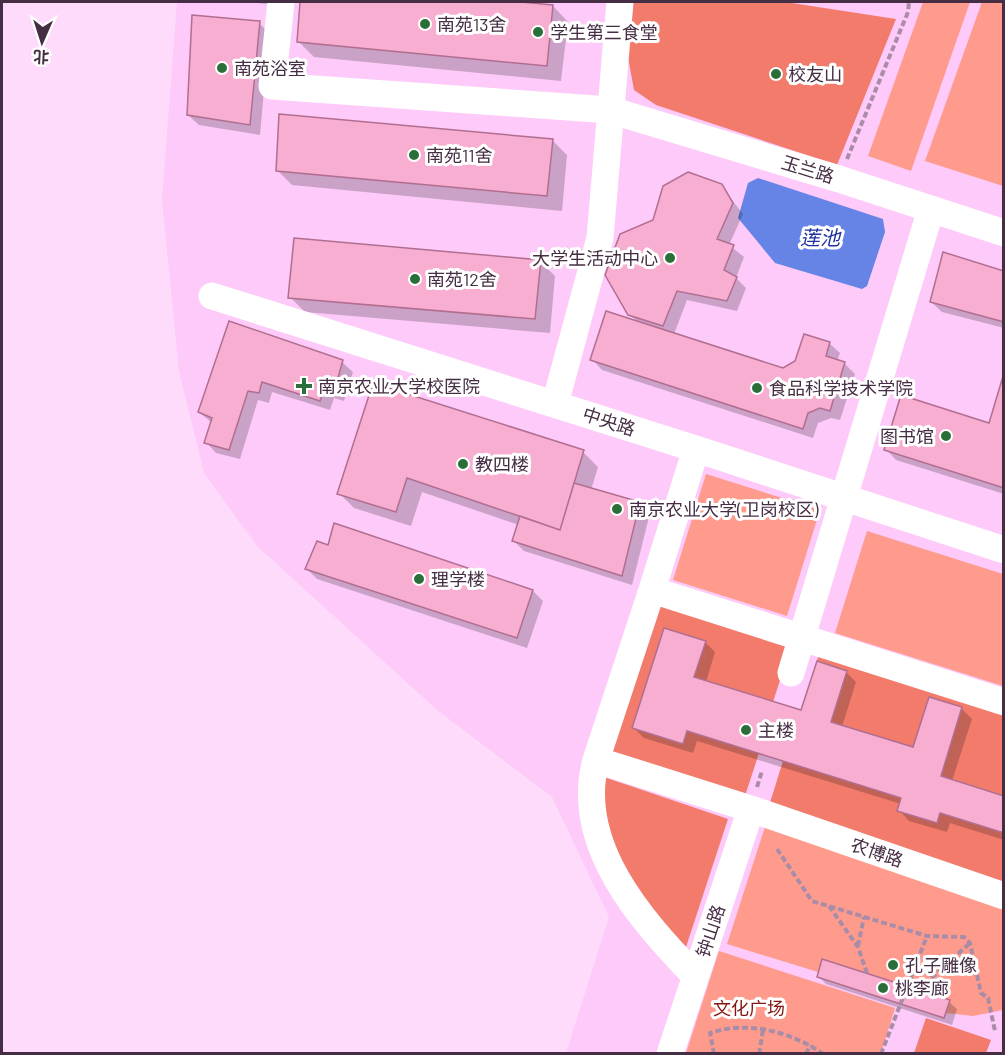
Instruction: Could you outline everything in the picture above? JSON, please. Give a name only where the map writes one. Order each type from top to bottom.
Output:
[{"type":"lane","name":"玉兰路","points":[[281,2],[272,86],[610,110],[839,179],[1004,233]]},
{"type":"lane","points":[[555,404],[600,238],[620,2]]},
{"type":"lane","points":[[791,673],[931,209]]},
{"type":"lane","name":"中央路","points":[[212,296],[696,449],[1004,550]]},
{"type":"lane","points":[[695,976],[665,946],[643,917],[610,864],[594,824],[591,794],[596,760],[696,449]]},
{"type":"lane","points":[[652,590],[1004,702]]},
{"type":"lane","name":"农博路","points":[[596,760],[751,808],[1004,896]]},
{"type":"lane","name":"钟山路","points":[[670,1053],[751,808]]},
{"type":"path","points":[[839,179],[908,12],[909,2]]},
{"type":"path","points":[[777,849],[812,901],[927,936],[964,937],[970,943],[981,993],[988,998],[995,1031]]},
{"type":"path","points":[[829,906],[858,947]]},
{"type":"path","points":[[864,917],[863,930],[857,939],[867,973]]},
{"type":"path","points":[[881,1053],[927,936]]},
{"type":"path","points":[[918,990],[970,943]]},
{"type":"path","points":[[714,1053],[710,1033],[733,1028],[763,1030],[810,1045],[824,1053]]},
{"type":"path","points":[[759,1053],[763,1030]]},
{"type":"path","points":[[806,1053],[810,1045]]},
{"type":"shaded area","name":"南京农业大学(卫岗校区)","points":[[177,2],[1003,2],[1003,1053],[566,1053],[609,917],[552,797],[437,710],[257,546],[204,473],[179,371],[162,200]]},
{"type":"shaded area","points":[[632,2],[785,2],[896,19],[837,165],[656,105],[634,90],[627,52]]},
{"type":"shaded area","points":[[655,597],[793,640],[773,702],[694,677],[706,641],[664,628],[632,728],[682,744],[687,731],[759,753],[745,796],[605,751]]},
{"type":"shaded area","points":[[821,647],[1003,707],[1003,796],[941,776],[962,707],[929,697],[913,747],[831,722],[847,671],[817,661]]},
{"type":"shaded area","points":[[783,761],[901,798],[898,811],[936,823],[940,813],[1003,833],[1003,882],[769,806]]},
{"type":"shaded area","points":[[601,776],[728,819],[686,947],[665,928],[609,846]]},
{"type":"shaded area","points":[[926,1018],[991,1040],[986,1053],[914,1053]]},
{"type":"green space","points":[[923,2],[970,2],[911,171],[868,156]]},
{"type":"green space","points":[[982,2],[1003,2],[1003,186],[925,161]]},
{"type":"green space","points":[[706,474],[820,510],[787,616],[673,580]]},
{"type":"green space","points":[[867,531],[1003,574],[1003,686],[835,633]]},
{"type":"green space","points":[[765,827],[1003,906],[1003,1010],[973,1016],[946,1013],[950,1000],[823,959],[818,972],[727,944]]},
{"type":"green space","name":"文化广场","points":[[719,951],[895,1008],[881,1053],[686,1053]]},
{"type":"water","name":"莲池","points":[[758,178],[883,219],[885,232],[867,286],[862,289],[775,263],[738,218],[748,183]]},
{"type":"building","name":"南苑13舍","points":[[300,2],[521,2],[553,5],[547,66],[297,42]]},
{"type":"building","name":"南苑浴室","points":[[192,15],[260,21],[250,125],[187,115]]},
{"type":"building","name":"南苑11舍","points":[[279,114],[553,139],[547,196],[276,171]]},
{"type":"building","name":"大学生活动中心","points":[[688,172],[722,184],[733,203],[717,239],[734,245],[724,270],[737,277],[727,301],[677,291],[663,326],[628,315],[605,275],[620,234],[653,220],[663,186]]},
{"type":"building","name":"南苑12舍","points":[[294,238],[541,260],[535,319],[288,298]]},
{"type":"building","points":[[943,252],[1004,271],[1004,322],[930,302]]},
{"type":"building","name":"食品科学技术学院","points":[[606,311],[783,368],[795,361],[804,334],[830,342],[826,356],[845,362],[830,411],[820,408],[808,413],[803,429],[590,360]]},
{"type":"building","name":"南京农业大学校医院","points":[[229,321],[343,360],[334,392],[324,389],[320,401],[262,382],[259,393],[248,391],[229,450],[204,443],[212,418],[198,412]]},
{"type":"building","name":"图书馆","points":[[1004,373],[1004,488],[884,450],[901,395],[989,423]]},
{"type":"building","name":"教四楼","points":[[373,383],[584,450],[560,530],[407,478],[396,512],[337,494]]},
{"type":"building","points":[[574,483],[640,502],[622,576],[512,541],[520,516],[560,530]]},
{"type":"building","name":"理学楼","points":[[334,523],[533,590],[517,638],[305,569],[317,541],[328,545]]},
{"type":"building","name":"主楼","points":[[664,628],[706,641],[694,677],[801,710],[817,661],[847,671],[831,722],[913,747],[929,697],[962,707],[941,776],[1004,796],[1004,833],[940,813],[937,823],[897,811],[901,798],[687,731],[683,744],[632,728]]},
{"type":"building","name":"桃李廊","points":[[822,959],[950,1000],[944,1018],[817,977]]},
{"type":"place","name":"南苑13舍","points":[[425,24]]},
{"type":"place","name":"学生第三食堂","points":[[538,32]]},
{"type":"place","name":"南苑浴室","points":[[222,68]]},
{"type":"place","name":"校友山","points":[[776,74]]},
{"type":"place","name":"南苑11舍","points":[[414,155]]},
{"type":"place","name":"大学生活动中心","points":[[670,258]]},
{"type":"place","name":"南苑12舍","points":[[415,279]]},
{"type":"place","name":"南京农业大学校医院","points":[[304,386]]},
{"type":"place","name":"食品科学技术学院","points":[[757,388]]},
{"type":"place","name":"图书馆","points":[[946,436]]},
{"type":"place","name":"教四楼","points":[[463,464]]},
{"type":"place","name":"南京农业大学(卫岗校区)","points":[[617,509]]},
{"type":"place","name":"理学楼","points":[[419,579]]},
{"type":"place","name":"主楼","points":[[746,730]]},
{"type":"place","name":"孔子雕像","points":[[893,965]]},
{"type":"place","name":"桃李廊","points":[[883,988]]}]
